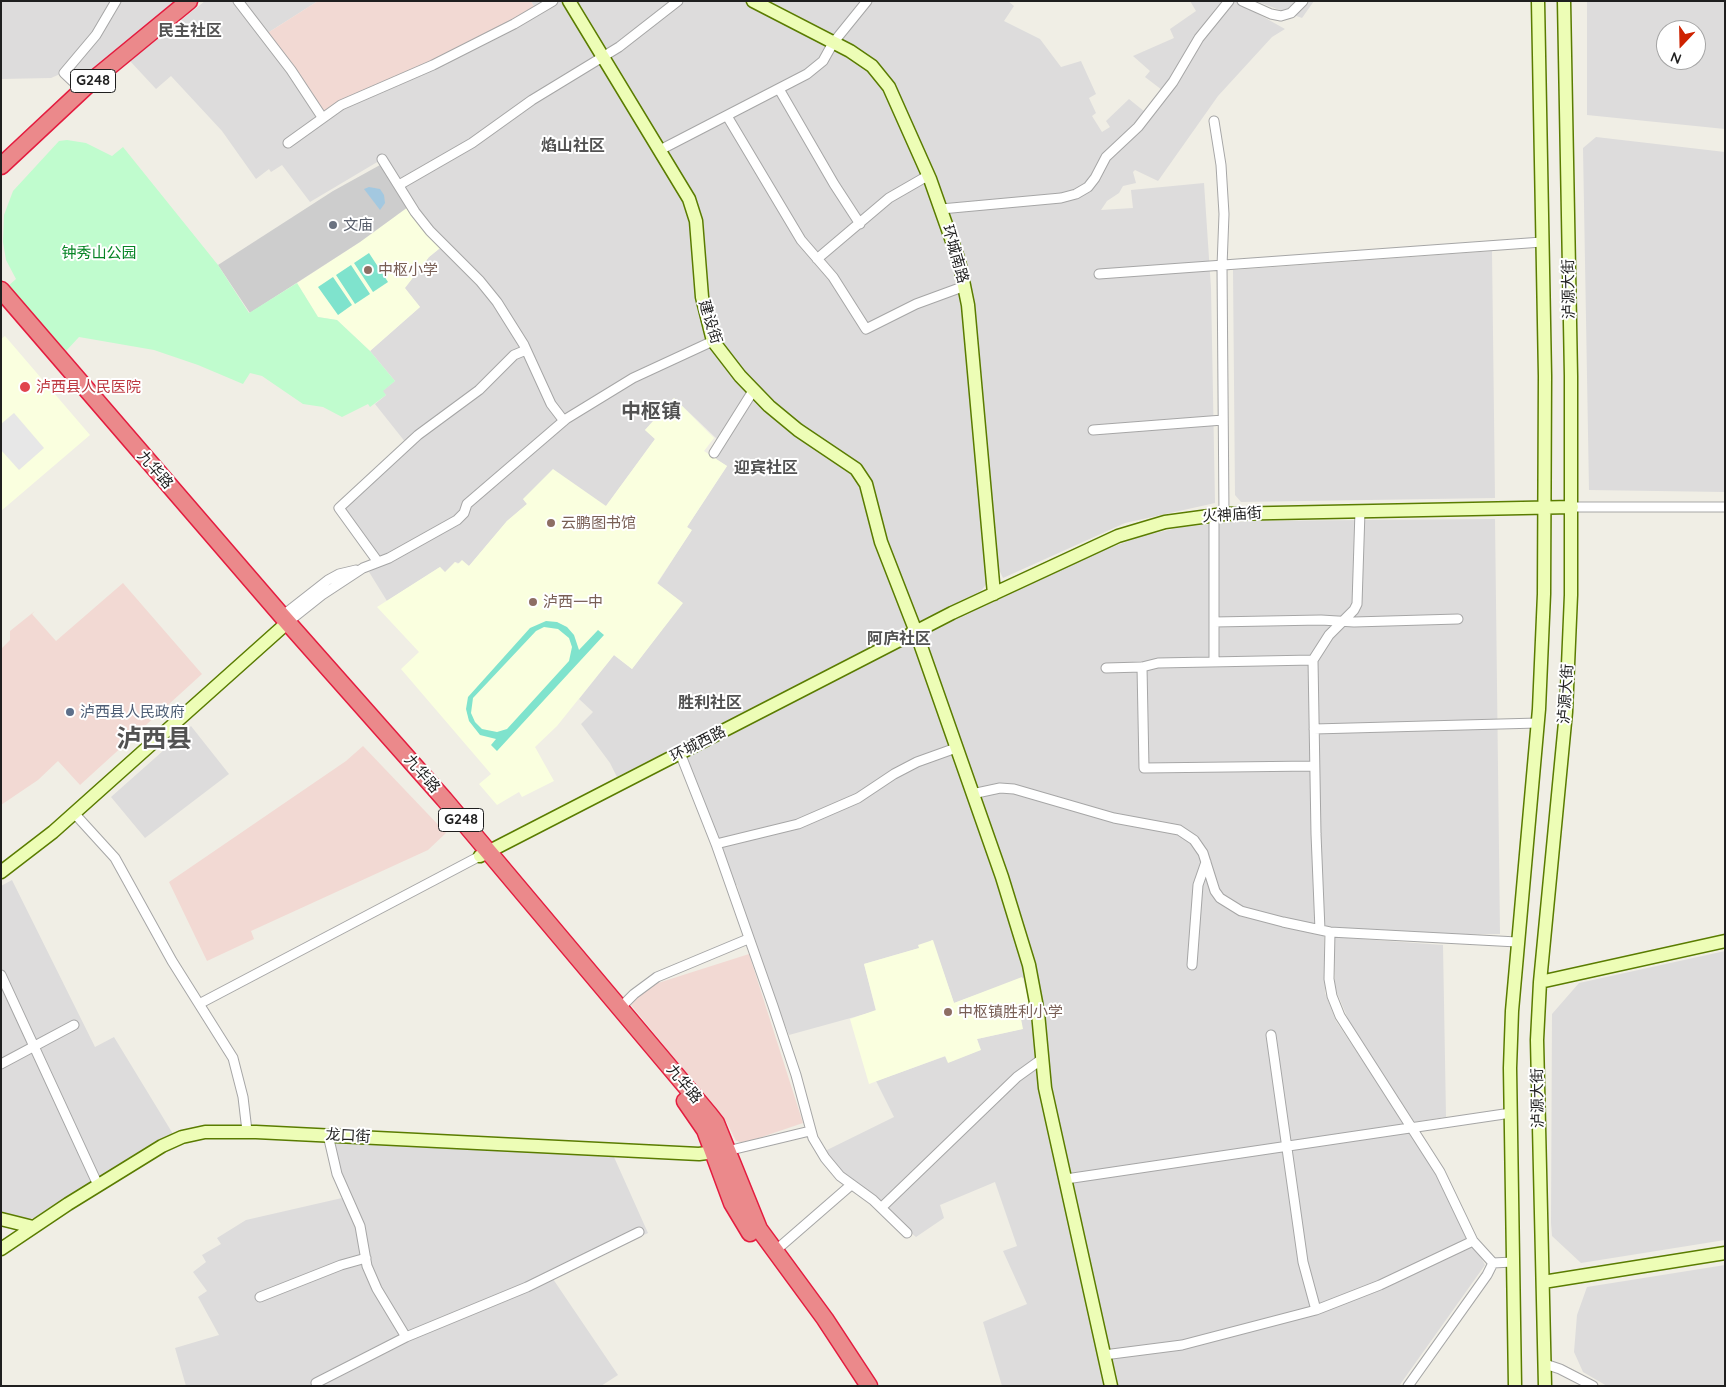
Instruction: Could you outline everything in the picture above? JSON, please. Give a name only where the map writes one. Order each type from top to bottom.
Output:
[{"type":"highway","name":"G248","points":[[1,166],[82,90],[189,1]]},
{"type":"highway","name":"九华路","points":[[1,290],[281,622]]},
{"type":"highway","name":"九华路","points":[[1,308],[281,622],[620,1008],[716,1123],[720,1152],[732,1203],[751,1235],[817,1325],[857,1386]]},
{"type":"highway","name":"九华路","points":[[484,854],[694,1114],[720,1152],[751,1214],[869,1386]]},
{"type":"main road","name":"建设街","points":[[569,1],[684,189],[698,233],[702,297],[713,340],[726,360],[753,391],[798,430],[856,469],[862,476],[881,542],[916,632],[1003,879],[1029,965],[1038,1013],[1045,1088],[1111,1386]]},
{"type":"main road","name":"环城南路","points":[[753,1],[864,60],[884,80],[928,175],[959,261],[965,286],[973,348],[994,594]]},
{"type":"main road","name":"泸源大街","points":[[1515,1386],[1511,1020],[1538,723],[1543,634],[1545,508],[1538,1]]},
{"type":"main road","name":"泸源大街","points":[[1545,1386],[1537,1077],[1540,982],[1568,675],[1572,507],[1564,1]]},
{"type":"main road","name":"火神庙街","points":[[916,632],[1118,536],[1165,522],[1219,514],[1572,507]]},
{"type":"main road","points":[[1,872],[33,849],[74,813],[281,622]]},
{"type":"main road","points":[[1,862],[47,825],[281,622]]},
{"type":"main road","name":"环城西路","points":[[484,854],[916,632]]},
{"type":"main road","points":[[1540,982],[1725,941]]},
{"type":"main road","name":"龙口街","points":[[1,1249],[98,1185],[162,1146],[182,1137],[216,1131],[699,1154],[720,1152]]},
{"type":"main road","points":[[1,1219],[34,1227]]},
{"type":"main road","points":[[1543,1282],[1725,1253]]},
{"type":"street","points":[[82,90],[64,73],[96,35],[116,1]]},
{"type":"street","points":[[238,1],[291,70],[322,117]]},
{"type":"street","points":[[288,143],[340,105],[399,81],[466,49],[553,1]]},
{"type":"street","points":[[399,186],[472,142],[515,111],[602,57],[678,1]]},
{"type":"street","points":[[660,150],[779,90],[813,70],[823,60],[833,43],[867,1]]},
{"type":"street","points":[[941,209],[1061,198],[1082,191],[1093,182],[1106,157],[1153,108],[1178,75],[1199,38],[1229,1]]},
{"type":"street","points":[[1242,1],[1271,14],[1281,16],[1291,13],[1303,1]]},
{"type":"street","points":[[779,90],[834,184],[860,224]]},
{"type":"street","points":[[727,116],[801,240],[833,277],[866,329],[916,304],[965,286]]},
{"type":"street","points":[[1214,121],[1223,187],[1223,420],[1214,662]]},
{"type":"street","points":[[382,159],[430,231],[480,281],[497,302],[526,350],[551,404],[564,421]]},
{"type":"street","points":[[817,259],[889,198],[928,175]]},
{"type":"street","points":[[1099,274],[1542,242]]},
{"type":"street","points":[[281,622],[363,568],[457,520],[474,498],[564,421],[633,378],[713,340]]},
{"type":"street","points":[[378,562],[339,508],[418,435],[479,390],[514,355],[526,350]]},
{"type":"street","points":[[714,453],[753,391]]},
{"type":"street","points":[[1093,430],[1223,420]]},
{"type":"street","points":[[1572,507],[1725,507]]},
{"type":"street","points":[[1360,511],[1359,597],[1354,610],[1324,642],[1313,660],[1314,766],[1329,978],[1336,1006],[1447,1185],[1474,1241],[1493,1263]]},
{"type":"street","points":[[1214,622],[1458,619]]},
{"type":"street","points":[[1106,668],[1142,667],[1158,663],[1313,660]]},
{"type":"street","points":[[1142,667],[1144,768],[1314,766]]},
{"type":"street","points":[[1314,729],[1538,723]]},
{"type":"street","points":[[716,844],[798,824],[858,798],[902,769],[956,748]]},
{"type":"street","points":[[680,753],[716,844],[796,1074],[810,1131],[829,1162],[851,1185],[907,1233]]},
{"type":"street","points":[[972,794],[1000,788],[1014,788],[1114,818],[1179,830],[1198,844],[1215,891],[1228,904],[1241,911],[1325,931],[1517,942]]},
{"type":"street","points":[[74,813],[115,858],[199,1004],[233,1058],[242,1090],[247,1132]]},
{"type":"street","points":[[199,1004],[484,854]]},
{"type":"street","points":[[1192,965],[1198,885],[1206,862]]},
{"type":"street","points":[[620,1008],[657,977],[748,939]]},
{"type":"street","points":[[1,975],[98,1185]]},
{"type":"street","points":[[1,1064],[74,1024]]},
{"type":"street","points":[[1271,1036],[1303,1262],[1316,1310]]},
{"type":"street","points":[[880,1208],[1018,1077],[1042,1059]]},
{"type":"street","points":[[1066,1179],[1511,1113]]},
{"type":"street","points":[[720,1152],[810,1131]]},
{"type":"street","points":[[328,1135],[337,1174],[360,1226],[366,1258],[377,1289],[406,1337]]},
{"type":"street","points":[[775,1251],[851,1185]]},
{"type":"street","points":[[316,1383],[406,1337],[527,1288],[639,1232]]},
{"type":"street","points":[[1104,1355],[1182,1345],[1316,1310],[1372,1288],[1474,1241]]},
{"type":"street","points":[[260,1297],[341,1265],[366,1258]]},
{"type":"street","points":[[1493,1263],[1513,1262]]},
{"type":"street","points":[[1408,1386],[1488,1276],[1493,1263]]},
{"type":"street","points":[[1545,1364],[1560,1369],[1593,1386]]},
{"type":"shaded area","points":[[1,1],[113,1],[94,33],[60,74],[51,78],[1,79]]},
{"type":"shaded area","points":[[121,1],[176,1],[81,80],[71,69],[94,42]]},
{"type":"shaded area","points":[[205,1],[237,1],[263,37],[537,13],[531,1],[565,1],[686,198],[696,229],[707,329],[749,393],[717,439],[674,398],[645,430],[655,439],[606,506],[523,499],[527,504],[507,521],[469,566],[455,562],[445,573],[440,567],[387,601],[369,572],[382,564],[342,508],[406,443],[375,404],[386,395],[382,391],[395,381],[370,351],[420,307],[404,288],[429,257],[444,245],[417,210],[384,158],[310,202],[282,165],[271,172],[269,169],[256,179],[222,131],[171,76],[156,89],[130,61]]},
{"type":"shaded area","points":[[243,1],[318,1],[266,34]]},
{"type":"shaded area","points":[[318,1],[531,1],[535,9],[414,72],[322,114],[266,34]]},
{"type":"shaded area","points":[[572,1],[744,1],[862,64],[881,83],[926,180],[950,246],[964,305],[988,582],[981,591],[916,623],[897,578],[869,483],[800,428],[728,358],[711,325],[701,233]]},
{"type":"shaded area","points":[[759,1],[863,1],[832,38]]},
{"type":"shaded area","points":[[869,1],[1008,1],[1014,6],[1004,21],[1040,39],[1061,67],[1081,61],[1096,94],[1089,98],[1096,113],[1092,116],[1102,132],[1110,127],[1106,121],[1129,99],[1145,112],[1162,90],[1145,77],[1150,71],[1133,56],[1174,38],[1170,29],[1196,11],[1190,1],[1235,1],[1285,29],[1272,37],[1218,96],[1158,181],[1135,170],[1133,172],[1136,183],[1123,186],[1119,193],[1107,201],[1101,210],[1133,208],[1131,190],[1204,183],[1211,288],[1215,503],[1125,523],[1003,578],[995,561],[970,304],[891,86],[837,41]]},
{"type":"shaded area","points":[[1255,1],[1314,1],[1302,18]]},
{"type":"shaded area","points":[[1587,1],[1725,1],[1725,129],[1587,115]]},
{"type":"shaded area","points":[[1596,137],[1725,152],[1725,492],[1589,490],[1583,148]]},
{"type":"shaded area","name":"文庙","points":[[380,165],[408,207],[360,242],[250,313],[218,265],[333,191]]},
{"type":"shaded area","points":[[369,187],[380,189],[384,195],[385,203],[380,210],[364,189]]},
{"type":"shaded area","name":"中枢小学","points":[[408,207],[440,248],[429,257],[405,288],[420,307],[370,351],[337,320],[318,317],[297,283],[360,242]]},
{"type":"shaded area","points":[[1492,251],[1495,498],[1241,502],[1235,495],[1233,270]]},
{"type":"shaded area","points":[[369,253],[388,282],[373,292],[354,263]]},
{"type":"shaded area","points":[[351,265],[370,294],[355,304],[336,275]]},
{"type":"shaded area","points":[[333,277],[352,305],[338,315],[318,287]]},
{"type":"shaded area","name":"泸西县人民医院","points":[[5,336],[90,435],[1,511],[1,339]]},
{"type":"shaded area","name":"泸西一中","points":[[674,398],[714,438],[704,451],[727,466],[687,527],[692,530],[657,583],[683,603],[632,669],[614,655],[557,726],[535,747],[554,781],[522,797],[519,792],[497,805],[479,784],[491,774],[401,669],[419,652],[377,607],[440,567],[445,572],[455,562],[458,564],[462,560],[469,566],[507,521],[527,504],[523,499],[553,469],[606,506],[655,439],[645,430]]},
{"type":"shaded area","points":[[753,398],[857,474],[909,629],[617,777],[610,763],[581,724],[593,712],[579,699],[614,655],[632,669],[682,603],[657,584],[691,531],[687,527],[727,466],[714,458]]},
{"type":"shaded area","points":[[14,413],[44,448],[19,470],[1,450],[1,424]]},
{"type":"shaded area","points":[[1495,519],[1500,934],[1438,935],[1319,926],[1324,934],[1325,993],[1336,1021],[1432,1164],[1485,1265],[1399,1386],[1114,1386],[1051,1103],[1039,1005],[921,636],[1104,550],[1142,536],[1182,527],[1243,521]]},
{"type":"shaded area","name":"泸西县人民政府","points":[[123,583],[202,674],[80,785],[58,761],[38,780],[1,805],[1,649],[10,640],[10,631],[35,611],[32,614],[56,641]]},
{"type":"shaded area","points":[[546,621],[557,622],[567,627],[574,635],[579,650],[598,630],[604,635],[497,751],[491,745],[496,739],[480,735],[469,721],[466,709],[468,697],[530,628]],"holes":[[[544,627],[558,629],[569,638],[572,647],[569,661],[507,729],[497,732],[482,729],[475,722],[471,713],[473,698],[536,631]]]},
{"type":"shaded area","points":[[915,637],[1029,976],[954,1003],[932,940],[920,948],[864,964],[876,1011],[789,1035],[757,957],[737,885],[732,886],[684,755]]},
{"type":"shaded area","points":[[191,726],[229,774],[145,838],[111,797]]},
{"type":"shaded area","points":[[363,746],[446,833],[428,850],[251,931],[254,939],[207,961],[169,882],[346,761]]},
{"type":"shaded area","points":[[12,880],[95,1047],[114,1037],[173,1134],[40,1217],[21,1220],[1,1212],[1,886]]},
{"type":"shaded area","points":[[1334,937],[1443,945],[1446,1117],[1414,1122],[1351,1026],[1335,988]]},
{"type":"shaded area","name":"中枢镇胜利小学","points":[[933,940],[954,1003],[1022,977],[1032,1010],[1020,1014],[1023,1029],[977,1039],[981,1050],[948,1063],[945,1056],[869,1084],[850,1019],[876,1010],[864,964],[919,948],[918,945]]},
{"type":"shaded area","points":[[1725,951],[1725,1240],[1581,1263],[1552,1236],[1552,1014],[1579,983]]},
{"type":"shaded area","points":[[749,954],[803,1123],[744,1143],[736,1141],[727,1123],[631,1005],[646,989],[658,983]]},
{"type":"shaded area","points":[[1033,1010],[1107,1386],[1002,1386],[983,1322],[1027,1304],[1003,1251],[1017,1246],[995,1182],[940,1205],[944,1218],[916,1237],[842,1174],[825,1151],[894,1117],[876,1081],[946,1056],[949,1062],[980,1050],[977,1039],[1022,1029],[1020,1014]]},
{"type":"shaded area","points":[[327,1142],[396,1143],[614,1157],[648,1233],[553,1279],[618,1375],[601,1386],[186,1386],[175,1348],[219,1335],[198,1297],[207,1291],[193,1272],[206,1262],[202,1255],[221,1244],[217,1238],[246,1220],[342,1198]]},
{"type":"shaded area","points":[[1725,1265],[1725,1386],[1607,1386],[1583,1372],[1574,1352],[1577,1315],[1587,1287]]},
{"type":"green space","name":"钟秀山公园","points":[[67,140],[86,143],[112,156],[123,147],[218,265],[249,313],[297,283],[318,317],[337,320],[370,351],[395,381],[383,391],[386,395],[370,407],[368,404],[342,417],[323,407],[303,404],[262,376],[250,373],[243,384],[198,365],[154,350],[79,337],[66,351],[8,286],[16,279],[6,260],[3,242],[4,215],[13,191],[59,141]]},
{"type":"place","name":"文庙","points":[[333,225]]},
{"type":"place","name":"中枢小学","points":[[368,270]]},
{"type":"place","name":"泸西县人民医院","points":[[25,387]]},
{"type":"place","name":"云鹏图书馆","points":[[551,523]]},
{"type":"place","name":"泸西一中","points":[[533,602]]},
{"type":"place","name":"泸西县人民政府","points":[[70,712]]},
{"type":"place","name":"中枢镇胜利小学","points":[[948,1012]]},
{"type":"district","name":"民主社区","points":[[190,31]]},
{"type":"district","name":"焰山社区","points":[[573,146]]},
{"type":"district","name":"中枢镇","points":[[651,412]]},
{"type":"district","name":"迎宾社区","points":[[766,468]]},
{"type":"district","name":"阿庐社区","points":[[899,639]]},
{"type":"district","name":"胜利社区","points":[[710,703]]},
{"type":"district","name":"泸西县","points":[[154,739]]}]
